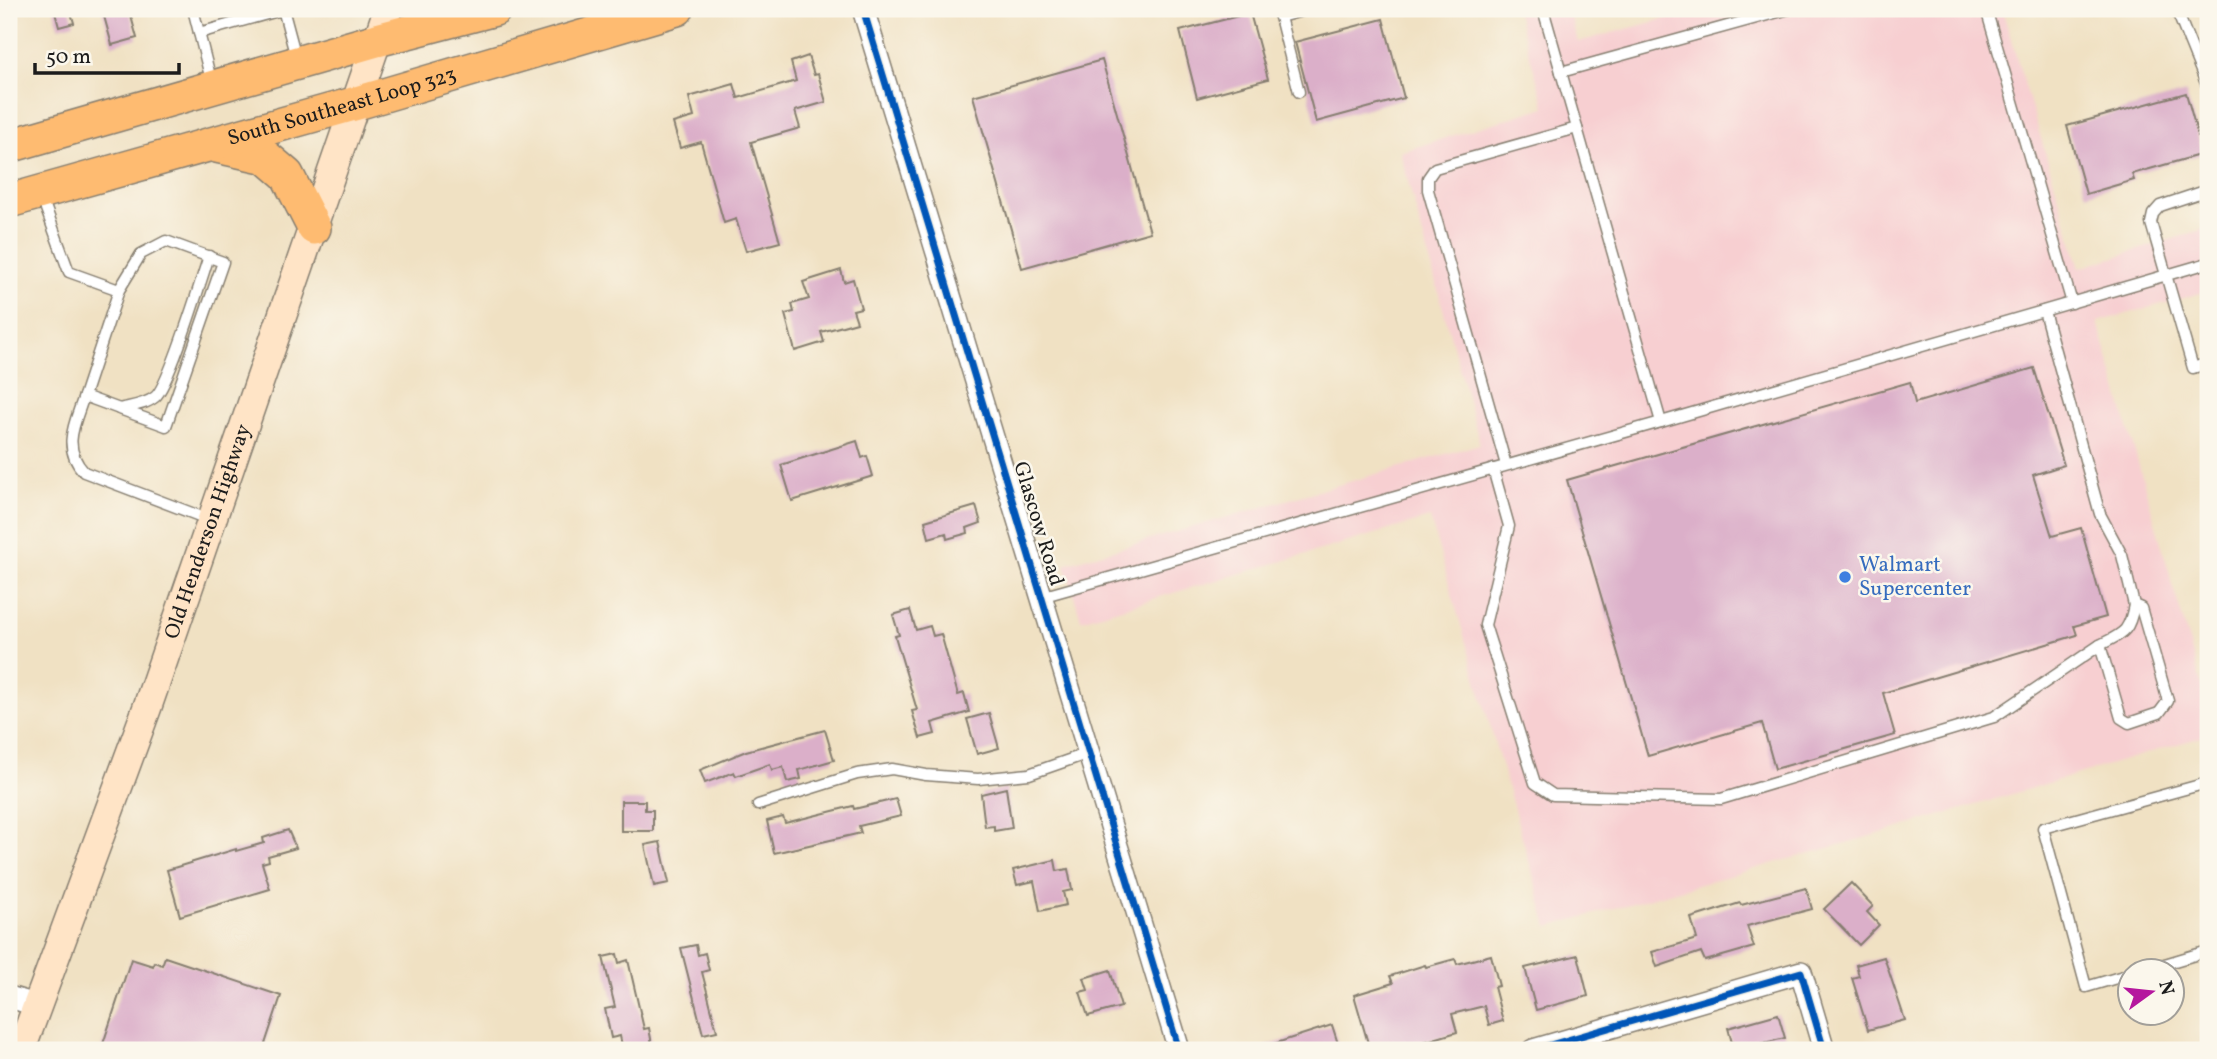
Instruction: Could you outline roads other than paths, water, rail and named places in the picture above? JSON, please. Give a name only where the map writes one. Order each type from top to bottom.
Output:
[{"type":"highway","points":[[9,146],[377,40],[495,9]]},
{"type":"highway","name":"South Southeast Loop 323","points":[[24,197],[677,9]]},
{"type":"highway","points":[[210,144],[266,157],[288,175],[314,228]]},
{"type":"main road","name":"Old Henderson Highway","points":[[21,1050],[147,708],[388,9]]},
{"type":"street","name":"Glascow Road","points":[[863,9],[1178,1050]]},
{"type":"street","points":[[1533,1050],[1574,1044],[1801,972],[1824,1050]]},
{"type":"street","points":[[9,997],[36,1005]]},
{"type":"lane","points":[[193,9],[213,87]]},
{"type":"lane","points":[[199,33],[284,9],[297,63]]},
{"type":"lane","points":[[1299,92],[1278,13],[1308,9]]},
{"type":"lane","points":[[1543,9],[1661,422]]},
{"type":"lane","points":[[1561,72],[1788,9]]},
{"type":"lane","points":[[1986,9],[2072,303]]},
{"type":"lane","points":[[2176,9],[2208,88]]},
{"type":"lane","points":[[1506,465],[1428,190],[1428,178],[1436,168],[1577,128]]},
{"type":"lane","points":[[2208,190],[2160,206],[2152,214],[2152,230],[2193,368],[2208,363]]},
{"type":"lane","points":[[24,197],[69,272],[119,290]]},
{"type":"lane","points":[[84,396],[166,426],[223,262],[166,241],[141,254],[119,290],[84,396],[70,439],[76,463],[84,472],[212,521]]},
{"type":"lane","points":[[119,409],[145,403],[157,395],[169,372],[209,256]]},
{"type":"lane","points":[[1041,597],[1661,422],[2208,263]]},
{"type":"lane","points":[[1493,469],[1509,526],[1485,625],[1535,783],[1553,795],[1720,799],[1994,717],[2100,645],[2121,634],[2131,624],[2134,606],[2122,555],[2100,514],[2044,311]]},
{"type":"lane","points":[[2100,645],[2121,718],[2129,723],[2159,713],[2168,701],[2141,608],[2134,606]]},
{"type":"lane","points":[[758,805],[857,774],[892,769],[978,779],[1029,774],[1089,753]]},
{"type":"lane","points":[[2116,978],[2086,987],[2043,828],[2207,783],[2208,788]]},
{"type":"lane","points":[[2184,958],[2208,951]]},
{"type":"place","name":"Walmart Supercenter","points":[[1845,577]]}]
